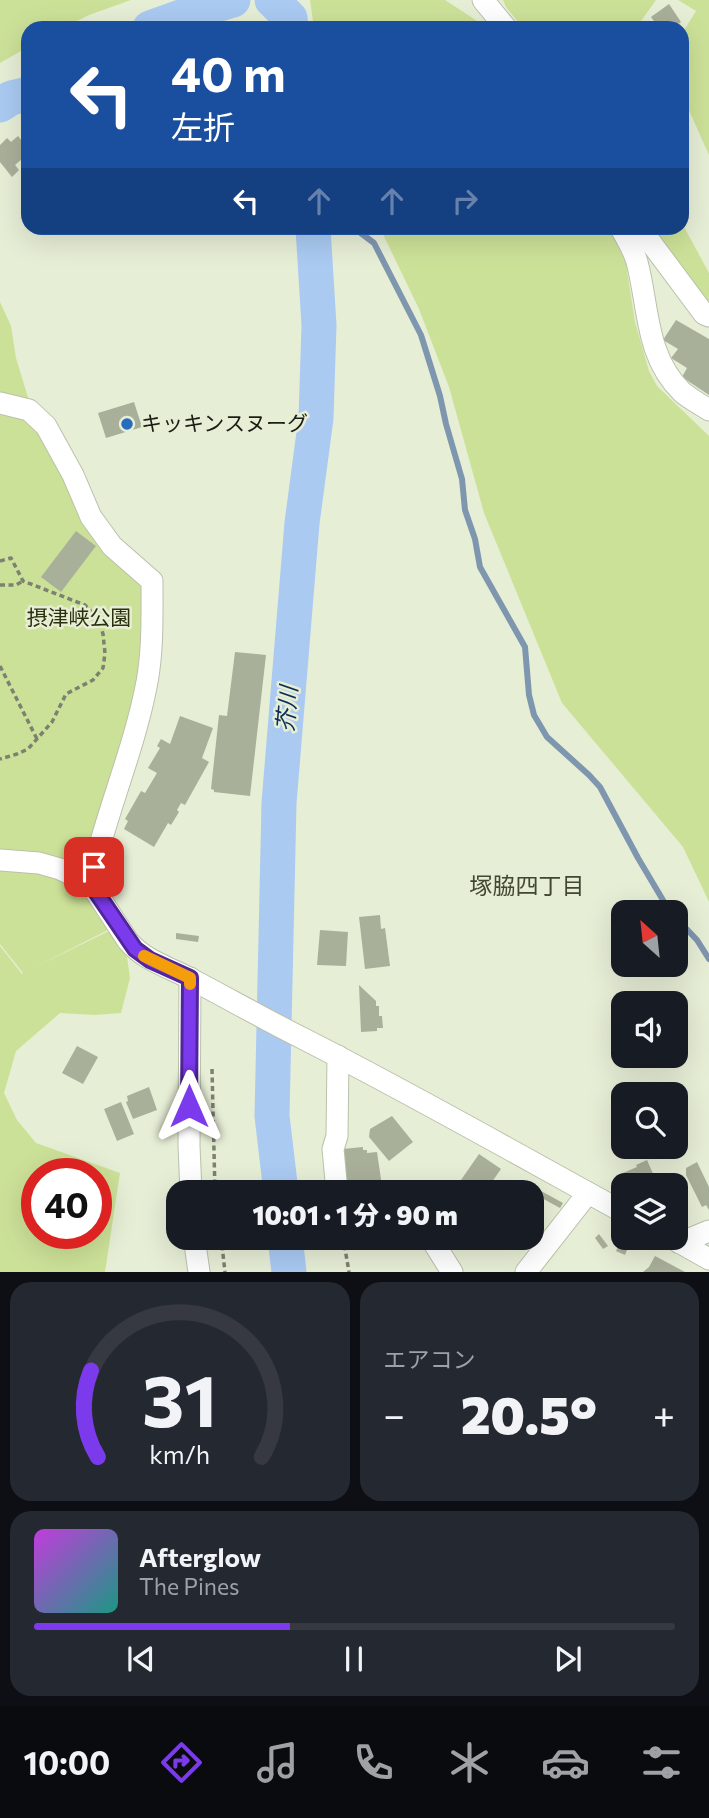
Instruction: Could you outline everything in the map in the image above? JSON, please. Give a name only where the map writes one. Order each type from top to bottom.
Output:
[{"type":"street","points":[[483,0],[500,21]]},
{"type":"street","points":[[624,235],[637,260],[645,310],[656,350],[675,384],[709,410]]},
{"type":"street","points":[[645,235],[704,314],[709,316]]},
{"type":"street","points":[[0,403],[29,410],[46,426],[73,475],[91,517],[112,546],[152,581],[152,624],[147,681],[128,756],[97,850],[90,883]]},
{"type":"street","points":[[0,860],[39,863],[90,883],[135,949],[150,960],[190,978],[334,1054],[611,1205]]},
{"type":"street","points":[[190,978],[190,1180]]},
{"type":"street","points":[[190,1016],[200,1002],[216,994]]},
{"type":"street","points":[[334,1054],[337,1136],[333,1149],[336,1180]]},
{"type":"street","points":[[526,1272],[588,1193]]},
{"type":"street","points":[[688,1237],[709,1231]]},
{"type":"street","points":[[688,1247],[709,1259]]},
{"type":"street","points":[[196,1250],[199,1272]]},
{"type":"street","points":[[438,1250],[452,1272]]},
{"type":"path","points":[[0,561],[11,558],[23,581],[85,605],[99,620],[105,653],[103,668],[93,680],[66,694],[52,722],[37,739],[27,749],[0,759]]},
{"type":"path","points":[[0,585],[16,585],[23,581]]},
{"type":"path","points":[[0,666],[37,739]]},
{"type":"path","points":[[222,1250],[225,1272]]},
{"type":"path","points":[[345,1250],[349,1272]]},
{"type":"green space","points":[[0,0],[131,0],[77,21],[21,21],[21,51],[0,63]]},
{"type":"green space","points":[[310,0],[445,0],[477,21],[313,21]]},
{"type":"green space","points":[[503,0],[656,0],[641,21],[517,21]]},
{"type":"green space","points":[[678,0],[709,0],[709,155],[689,110],[689,22],[696,11]]},
{"type":"green space","points":[[383,235],[613,235],[626,264],[635,322],[649,371],[657,386],[709,436],[709,902],[683,847],[562,703],[484,513],[449,387],[419,309]]},
{"type":"green space","points":[[657,235],[688,235],[709,273],[709,302]]},
{"type":"green space","name":"摂津峡公園","points":[[0,302],[11,326],[16,358],[30,404],[109,533],[162,578],[92,896],[110,929],[35,967],[111,930],[127,957],[130,978],[121,1013],[60,1013],[16,1051],[4,1093],[17,1120],[36,1143],[78,1158],[21,1158],[21,1249],[108,1249],[105,1272],[0,1272],[0,946],[23,973],[0,944]]},
{"type":"green space","name":"摂津峡公園","points":[[112,1170],[120,1173],[112,1226]]},
{"type":"building","points":[[669,4],[680,21],[654,21],[651,17]]},
{"type":"building","points":[[18,136],[21,140],[21,160],[15,165],[19,170],[12,177],[0,162],[0,145],[7,138],[11,142]]},
{"type":"building","points":[[676,320],[709,339],[709,395],[682,377],[687,368],[671,358],[678,349],[663,340]]},
{"type":"building","points":[[134,402],[142,427],[106,438],[98,413]]},
{"type":"building","points":[[76,531],[96,546],[61,592],[41,577]]},
{"type":"building","points":[[235,652],[266,655],[250,796],[214,792],[211,789],[219,715],[227,716]]},
{"type":"building","points":[[180,716],[213,728],[202,758],[209,762],[185,805],[181,803],[177,810],[179,812],[171,825],[168,823],[154,847],[124,829],[128,821],[125,819],[141,791],[145,793],[157,773],[148,768],[160,748],[157,746],[161,739],[170,744]]},
{"type":"building","points":[[380,915],[381,929],[385,928],[390,966],[365,969],[359,917]]},
{"type":"building","points":[[320,930],[348,932],[346,966],[317,965]]},
{"type":"building","points":[[176,933],[199,936],[198,942],[176,939]]},
{"type":"building","points":[[359,985],[376,1001],[376,1006],[379,1006],[383,1028],[377,1028],[377,1031],[361,1032]]},
{"type":"building","points":[[77,1046],[98,1057],[83,1084],[62,1073]]},
{"type":"building","points":[[149,1087],[157,1110],[133,1119],[126,1102],[127,1096]]},
{"type":"building","points":[[121,1102],[134,1134],[117,1141],[104,1109]]},
{"type":"building","points":[[392,1116],[413,1142],[389,1161],[369,1137],[370,1129]]},
{"type":"building","points":[[363,1147],[367,1153],[377,1152],[381,1180],[344,1180],[342,1149]]},
{"type":"building","points":[[479,1154],[501,1169],[493,1180],[461,1180]]},
{"type":"building","points":[[647,1160],[653,1173],[623,1173],[637,1167],[636,1165]]},
{"type":"building","points":[[697,1162],[709,1187],[709,1210],[706,1205],[702,1207],[688,1179],[686,1168]]},
{"type":"building","points":[[544,1193],[563,1203],[560,1208],[544,1199]]},
{"type":"building","points":[[599,1234],[608,1246],[603,1249],[595,1238]]},
{"type":"building","points":[[616,1250],[627,1250],[625,1255]]},
{"type":"building","points":[[655,1256],[685,1272],[643,1272]]},
{"type":"waterway","name":"芥川","points":[[170,21],[233,0]]},
{"type":"waterway","name":"芥川","points":[[272,0],[290,21]]},
{"type":"waterway","name":"芥川","points":[[0,105],[21,96]]},
{"type":"waterway","name":"芥川","points":[[280,1180],[272,1116],[279,803],[302,523],[316,418],[319,325],[313,235]]},
{"type":"waterway","points":[[363,235],[374,243],[421,335],[462,479],[465,510],[475,539],[480,567],[525,647],[529,695],[534,715],[547,737],[600,787],[663,900]]},
{"type":"waterway","points":[[688,931],[709,959]]},
{"type":"waterway","name":"芥川","points":[[286,1250],[289,1272]]},
{"type":"slow traffic","points":[[144,956],[190,978],[190,984]]},
{"type":"place","name":"キッキンスヌーグ","points":[[127,424]]},
{"type":"district","name":"塚脇四丁目","points":[[527,886]]},
{"type":"route","points":[[94,867],[90,883],[128,941],[150,960],[190,978],[189,1106]]}]
